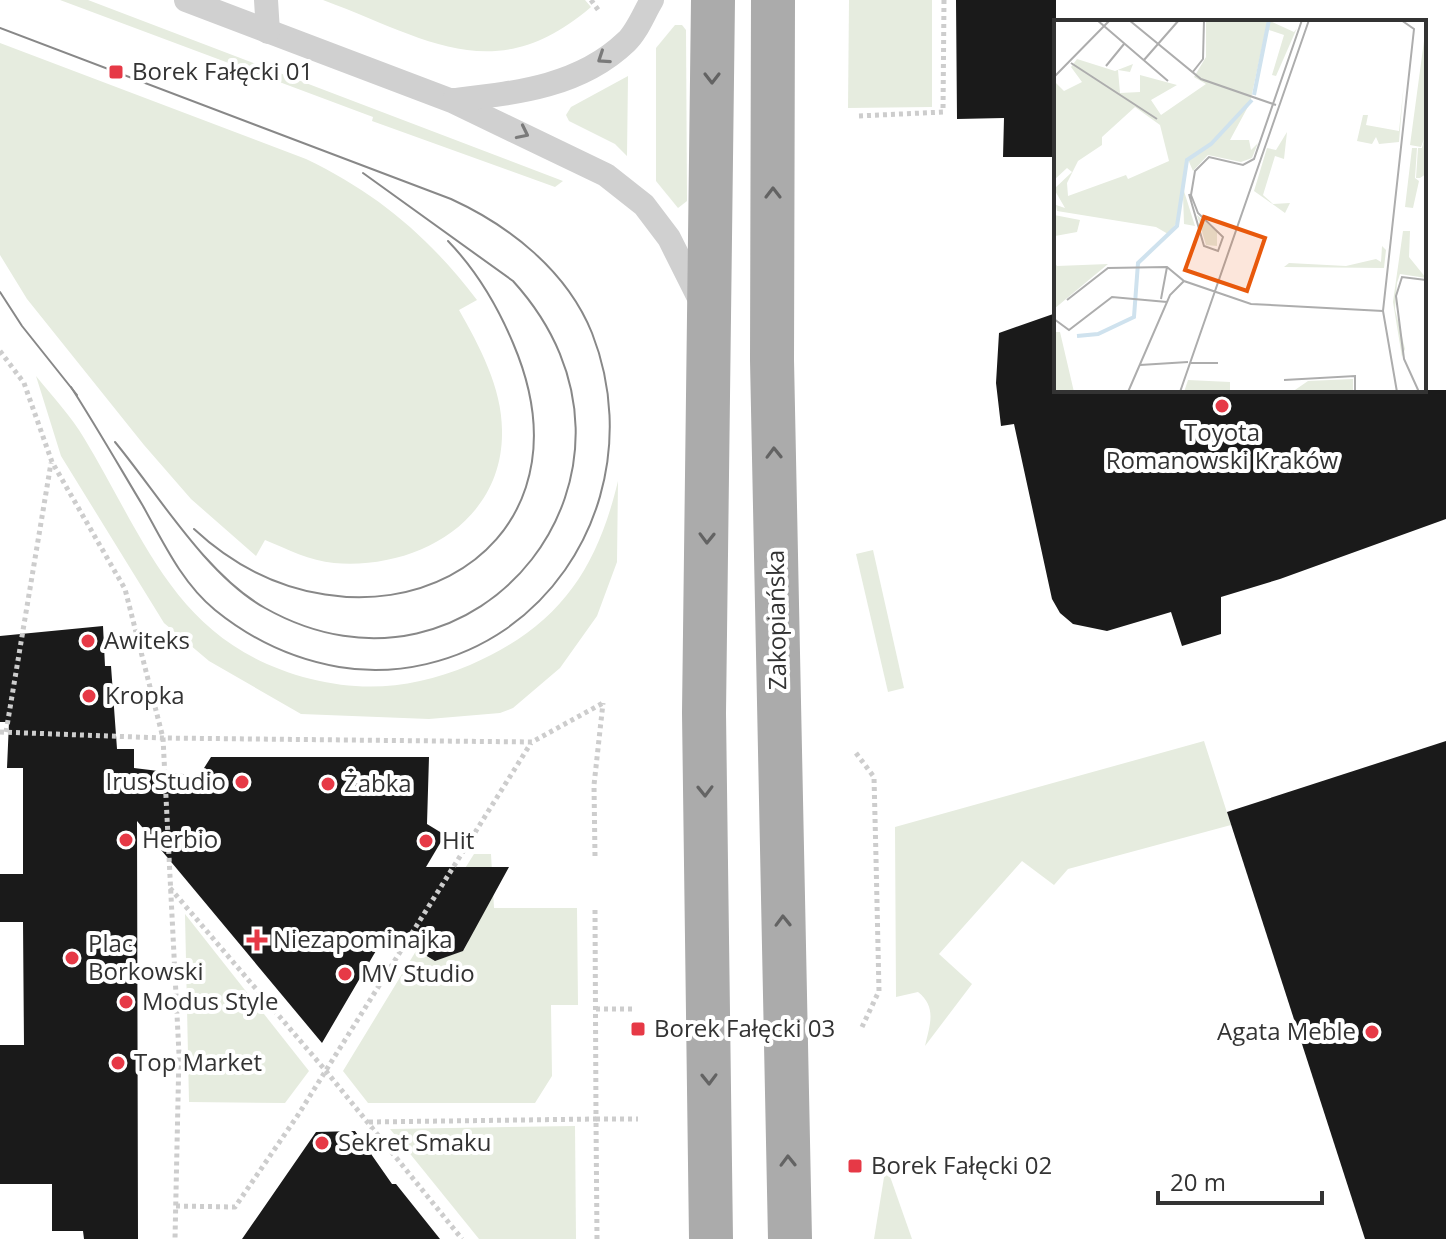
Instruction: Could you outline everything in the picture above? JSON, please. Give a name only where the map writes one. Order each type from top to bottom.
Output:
[{"type":"main road","points":[[711,1239],[704,713],[713,0]]},
{"type":"main road","name":"Zakopiańska","points":[[773,0],[772,360],[790,1239]]},
{"type":"lane","points":[[186,0],[452,101],[519,130],[625,187],[669,238],[710,320]]},
{"type":"lane","points":[[266,0],[268,32]]},
{"type":"lane","points":[[452,101],[544,87],[578,75],[627,41],[652,0]]},
{"type":"path","points":[[859,116],[943,112],[944,0]]},
{"type":"path","points":[[0,351],[24,383],[52,462],[125,589],[163,738],[179,1054],[175,1239]]},
{"type":"path","points":[[52,462],[3,732],[163,738],[532,742]]},
{"type":"path","points":[[175,1206],[235,1207],[326,1071],[532,742],[603,703],[594,785],[595,856]]},
{"type":"path","points":[[856,753],[874,777],[879,991],[862,1027]]},
{"type":"path","points":[[169,887],[369,1122],[462,1239]]},
{"type":"path","points":[[595,909],[597,1239]]},
{"type":"path","points":[[596,1009],[635,1009]]},
{"type":"path","points":[[369,1122],[638,1119]]},
{"type":"shaded area","points":[[60,0],[88,0],[563,181],[555,187],[372,121],[373,117]]},
{"type":"shaded area","points":[[323,0],[585,0],[591,7],[556,32],[523,46],[491,51],[459,49],[427,41]]},
{"type":"shaded area","points":[[849,0],[932,0],[932,107],[848,108]]},
{"type":"shaded area","points":[[675,25],[682,25],[686,30],[687,201],[678,208],[656,181],[656,48]]},
{"type":"shaded area","points":[[0,43],[306,159],[379,202],[440,256],[477,300],[459,310],[494,383],[501,414],[499,462],[488,491],[471,514],[450,534],[424,548],[395,558],[365,563],[334,563],[307,557],[265,540],[256,556],[191,499],[27,299],[0,255]]},
{"type":"shaded area","points":[[628,76],[627,156],[615,144],[569,121],[566,115],[571,107]]},
{"type":"shaded area","points":[[36,376],[79,430],[171,586],[197,616],[228,642],[265,663],[332,683],[392,686],[450,672],[500,650],[527,633],[568,593],[598,543],[618,481],[617,562],[597,616],[560,668],[513,708],[500,713],[429,719],[301,714],[209,661],[164,623],[61,456]]},
{"type":"shaded area","points":[[873,550],[904,688],[888,692],[856,554]]},
{"type":"shaded area","points":[[1204,741],[1231,825],[1068,869],[1054,885],[1022,861],[939,954],[972,984],[925,1046],[930,1016],[928,1004],[918,992],[896,997],[895,827]]},
{"type":"shaded area","points":[[474,854],[491,854],[494,908],[577,908],[578,1005],[551,1005],[552,1076],[535,1103],[368,1103],[343,1071],[416,951],[435,961],[464,950],[468,942],[432,921]]},
{"type":"shaded area","points":[[185,914],[309,1071],[285,1103],[189,1102]]},
{"type":"shaded area","points":[[575,1126],[576,1239],[479,1239],[390,1129]]},
{"type":"shaded area","points":[[886,1165],[912,1239],[874,1239]]},
{"type":"building","points":[[956,0],[1056,0],[1054,157],[1003,157],[1004,118],[957,119]]},
{"type":"building","name":"Toyota Romanowski Kraków","points":[[1054,314],[1054,392],[1446,390],[1446,519],[1221,597],[1221,634],[1182,646],[1171,612],[1107,631],[1073,624],[1060,613],[1052,599],[1014,424],[1001,426],[996,383],[999,333]]},
{"type":"building","points":[[103,626],[105,666],[111,666],[117,749],[134,749],[134,768],[199,776],[211,757],[429,757],[427,824],[445,835],[426,867],[509,867],[463,951],[435,961],[387,932],[322,1043],[137,821],[138,1239],[84,1239],[83,1231],[52,1231],[52,1184],[0,1184],[0,1045],[24,1045],[23,922],[0,922],[0,874],[23,874],[23,768],[7,768],[9,722],[0,722],[0,636]]},
{"type":"building","name":"Agata Meble","points":[[1446,741],[1446,1239],[1365,1239],[1227,812]]},
{"type":"building","points":[[355,1131],[392,1184],[396,1184],[440,1239],[242,1239],[316,1132]]},
{"type":"tram line","points":[[0,28],[451,199],[515,237],[552,270],[568,290],[592,333],[604,374],[610,415],[608,456],[600,496],[586,535],[565,570],[538,602],[506,629],[468,650],[405,668],[361,670],[305,659],[273,647],[229,621],[203,599],[174,561],[71,387]]},
{"type":"tram line","points":[[115,442],[203,555],[243,594],[265,608],[343,636],[417,633],[481,606],[532,559],[565,498],[576,428],[560,354],[513,281],[363,173]]},
{"type":"tram line","points":[[194,529],[258,573],[325,595],[391,595],[450,576],[496,539],[526,487],[533,421],[507,329],[477,276],[448,241]]},
{"type":"tram line","points":[[0,292],[22,326],[77,395]]},
{"type":"place","name":"Borek Fałęcki 01","points":[[116,72]]},
{"type":"place","name":"Toyota Romanowski Kraków","points":[[1222,406]]},
{"type":"place","name":"Awiteks","points":[[88,641]]},
{"type":"place","name":"Kropka","points":[[89,696]]},
{"type":"place","name":"Irus Studio","points":[[242,782]]},
{"type":"place","name":"Żabka","points":[[328,784]]},
{"type":"place","name":"Herbio","points":[[126,840]]},
{"type":"place","name":"Hit","points":[[426,841]]},
{"type":"place","name":"Niezapominajka","points":[[257,940]]},
{"type":"place","name":"Plac Borkowski","points":[[72,958]]},
{"type":"place","name":"MV Studio","points":[[345,974]]},
{"type":"place","name":"Modus Style","points":[[126,1002]]},
{"type":"place","name":"Borek Fałęcki 03","points":[[638,1029]]},
{"type":"place","name":"Agata Meble","points":[[1372,1032]]},
{"type":"place","name":"Top Market","points":[[118,1063]]},
{"type":"place","name":"Sekret Smaku","points":[[322,1143]]},
{"type":"place","name":"Borek Fałęcki 02","points":[[855,1166]]}]
